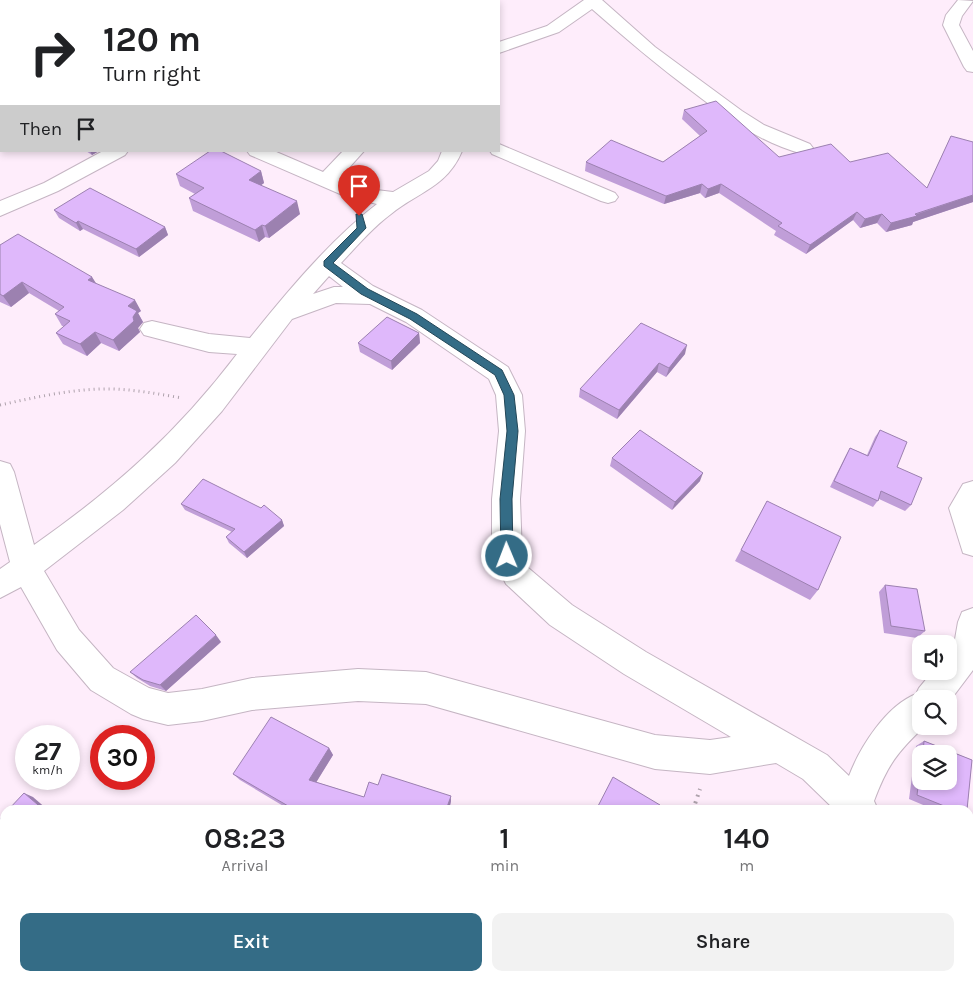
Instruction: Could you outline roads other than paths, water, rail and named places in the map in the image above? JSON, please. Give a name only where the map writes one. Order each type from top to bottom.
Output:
[{"type":"street","points":[[966,0],[954,15],[951,26],[973,67]]},
{"type":"street","points":[[500,48],[553,29],[594,1],[648,51],[735,115],[758,129],[803,148]]},
{"type":"street","points":[[500,150],[608,197]]},
{"type":"street","points":[[0,209],[51,187],[116,152]]},
{"type":"street","points":[[259,152],[332,184],[372,197],[398,199]]},
{"type":"street","points":[[332,184],[353,152]]},
{"type":"street","points":[[13,576],[111,504],[174,447],[213,403],[256,347],[327,264],[362,228],[398,199],[430,182],[445,168],[452,152]]},
{"type":"street","points":[[332,184],[353,200],[358,208],[362,228]]},
{"type":"street","points":[[0,188],[14,192],[51,187]]},
{"type":"street","points":[[327,264],[373,296],[414,316],[498,373],[509,395],[512,431],[506,499],[507,556],[516,575],[561,615],[635,663],[815,767],[855,805]]},
{"type":"street","points":[[284,313],[334,295],[373,296]]},
{"type":"street","points":[[152,329],[209,343],[256,347]]},
{"type":"street","points":[[0,472],[13,576],[102,679],[143,703],[168,709],[202,705],[252,694],[358,685],[426,688],[656,752],[710,757],[778,746]]},
{"type":"street","points":[[973,492],[963,508],[973,544]]},
{"type":"street","points":[[938,690],[969,650],[973,622]]},
{"type":"street","points":[[858,805],[871,763],[892,734],[912,716]]}]
